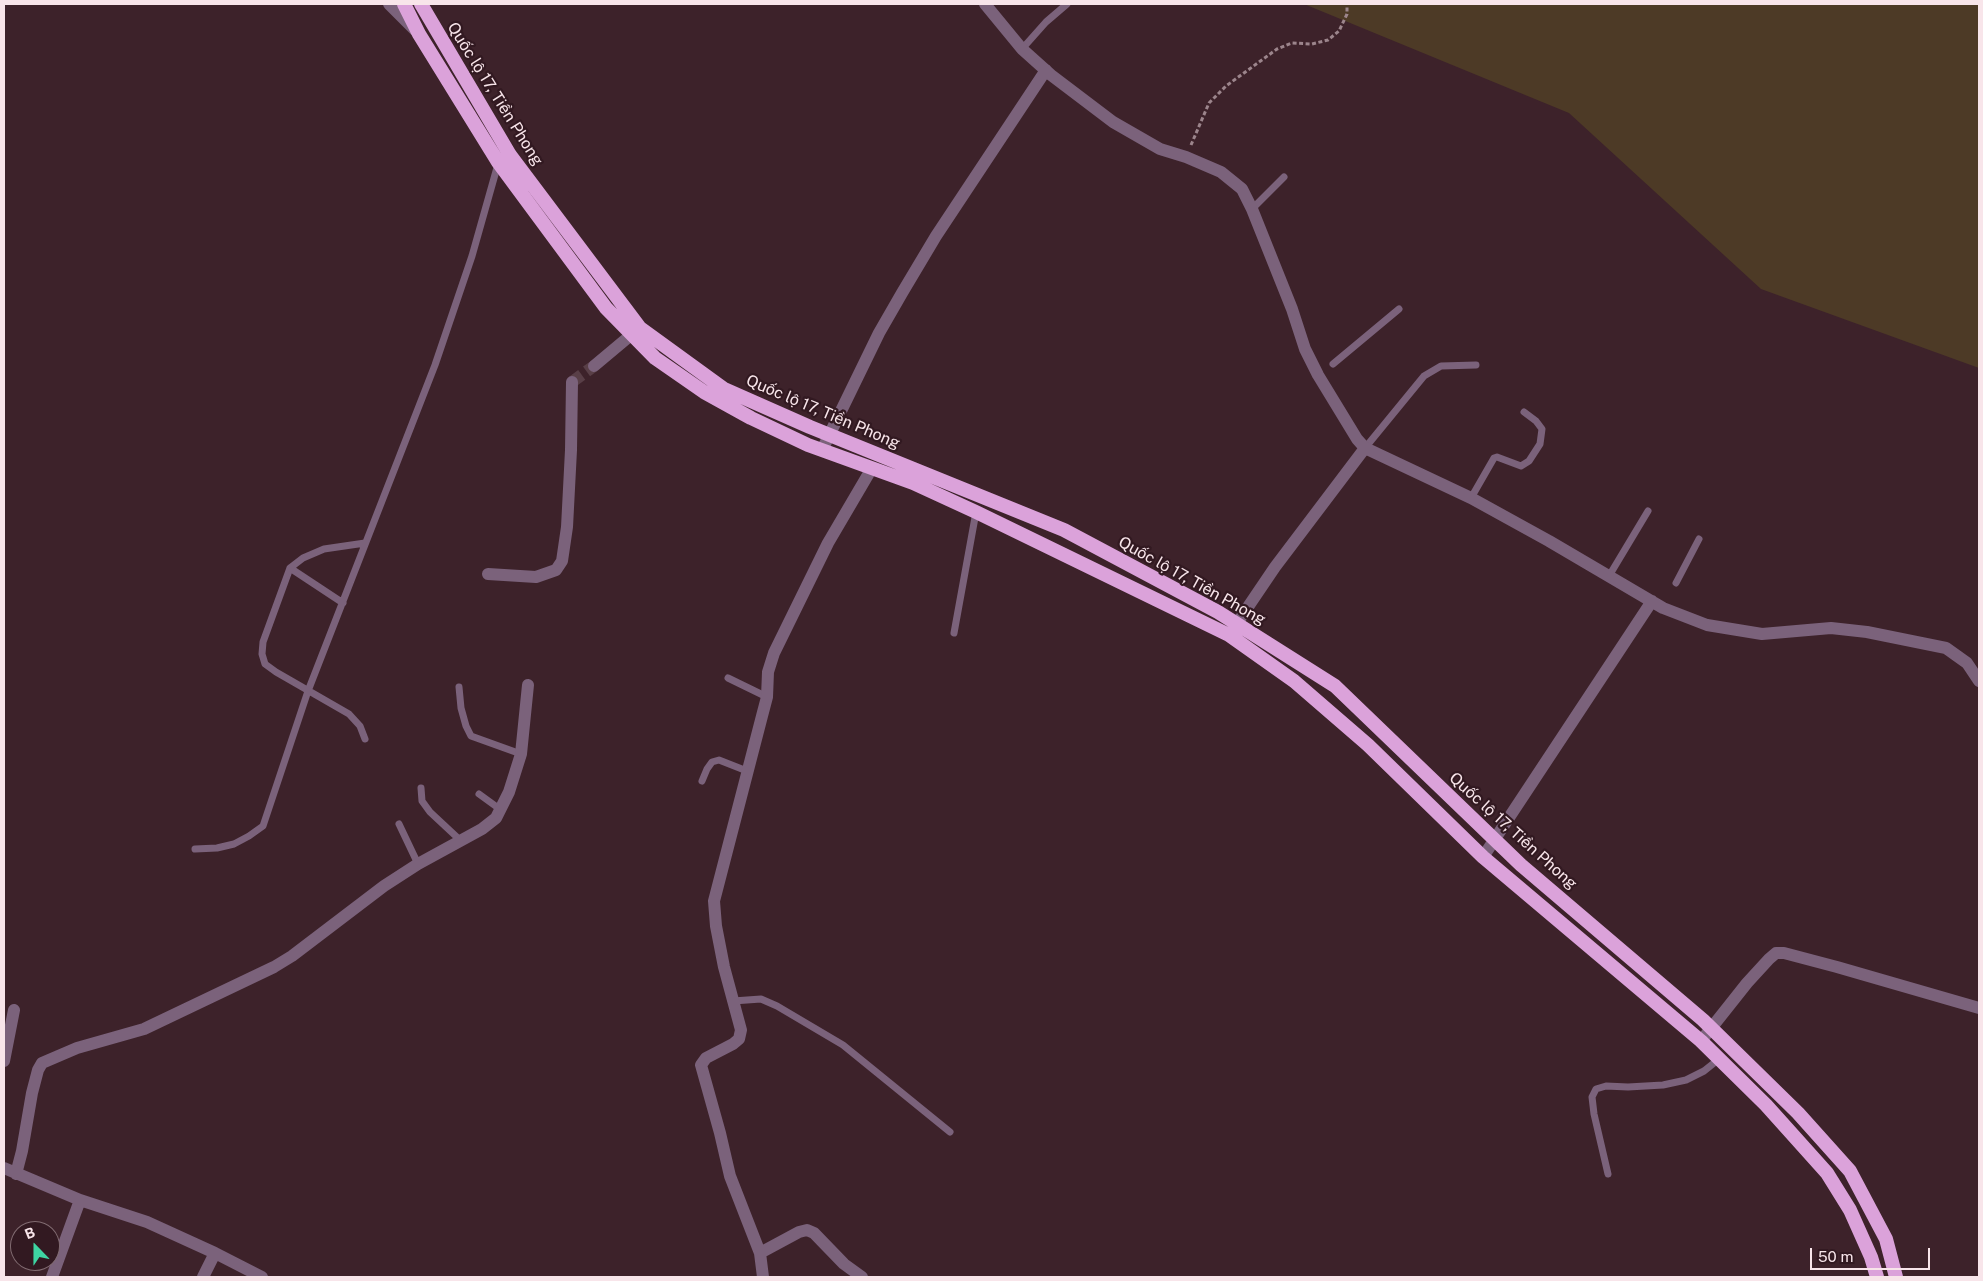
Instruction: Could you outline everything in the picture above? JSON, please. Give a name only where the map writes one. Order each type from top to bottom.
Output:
[{"type":"highway","name":"Quốc lộ 17, Tiền Phong","points":[[404,4],[419,34],[498,162],[606,308],[655,358],[704,392],[751,418],[822,450],[913,483],[1233,629],[1335,686],[1521,865],[1712,1029],[1798,1113],[1850,1171],[1886,1239],[1896,1277]]},
{"type":"highway","name":"Quốc lộ 17, Tiền Phong","points":[[421,4],[510,155],[640,328],[724,389],[829,435],[1064,530],[1218,612],[1233,629],[1368,745],[1483,857],[1701,1041],[1766,1105],[1827,1173],[1850,1210],[1871,1257],[1877,1277]]},
{"type":"street","points":[[389,4],[419,34]]},
{"type":"street","points":[[985,4],[1022,50],[1113,122],[1160,149],[1186,157],[1221,172],[1242,188],[1292,309],[1305,349],[1321,372],[1357,439],[1366,448],[1471,498],[1652,601],[1666,604],[1708,625],[1762,634],[1831,628],[1867,632],[1946,648],[1967,663],[1979,681]]},
{"type":"street","points":[[822,450],[879,333],[902,293],[936,236],[1046,70]]},
{"type":"street","points":[[594,366],[631,334]]},
{"type":"street","points":[[488,574],[536,577],[556,570],[562,561],[567,527],[572,382]]},
{"type":"street","points":[[1233,629],[1274,567],[1366,448]]},
{"type":"street","points":[[763,1277],[760,1253],[730,1176],[701,1065],[706,1058],[739,1039],[741,1030],[724,967],[716,926],[714,901],[767,698],[768,672],[774,653],[828,543],[872,468]]},
{"type":"street","points":[[1483,857],[1596,689],[1652,601]]},
{"type":"street","points":[[16,1174],[32,1093],[38,1070],[42,1063],[77,1048],[144,1030],[274,967],[292,956],[384,886],[418,864],[482,829],[496,818],[509,792],[520,754],[528,684]]},
{"type":"street","points":[[1701,1041],[1747,983],[1769,958],[1776,953],[1784,953],[1837,967],[1979,1008]]},
{"type":"street","points":[[4,1061],[14,1010]]},
{"type":"street","points":[[4,1168],[80,1200],[147,1222],[262,1277]]},
{"type":"street","points":[[52,1277],[80,1200]]},
{"type":"street","points":[[760,1253],[799,1232],[807,1230],[814,1233],[844,1264],[862,1277]]},
{"type":"street","points":[[203,1277],[215,1253]]},
{"type":"lane","points":[[1022,50],[1046,22],[1067,4]]},
{"type":"lane","points":[[195,850],[234,844],[263,826],[308,691],[438,356],[472,256],[498,162]]},
{"type":"lane","points":[[1252,209],[1284,177]]},
{"type":"lane","points":[[1333,364],[1400,309]]},
{"type":"lane","points":[[1366,448],[1424,376],[1441,366],[1476,365]]},
{"type":"lane","points":[[1471,498],[1494,458],[1497,457],[1521,466],[1529,461],[1540,444],[1542,429],[1536,421],[1524,412]]},
{"type":"lane","points":[[1609,576],[1648,511]]},
{"type":"lane","points":[[954,633],[976,512]]},
{"type":"lane","points":[[1676,583],[1699,539]]},
{"type":"lane","points":[[365,542],[324,549],[303,558],[290,568],[263,642],[262,654],[265,664],[350,714],[360,726],[365,739]]},
{"type":"lane","points":[[290,568],[343,602]]},
{"type":"lane","points":[[728,678],[767,698]]},
{"type":"lane","points":[[459,687],[461,708],[471,736],[520,754]]},
{"type":"lane","points":[[702,781],[712,762],[719,760],[747,771]]},
{"type":"lane","points":[[421,788],[422,800],[430,812],[460,840]]},
{"type":"lane","points":[[478,794],[501,810]]},
{"type":"lane","points":[[399,824],[418,864]]},
{"type":"lane","points":[[733,1001],[761,999],[777,1006],[843,1045],[950,1132]]},
{"type":"lane","points":[[1608,1174],[1592,1097],[1596,1089],[1606,1086],[1663,1085],[1686,1080],[1719,1059]]},
{"type":"path","points":[[1186,157],[1209,103],[1226,86],[1277,49],[1292,42],[1312,44],[1328,40],[1339,31],[1347,14],[1348,4]]},
{"type":"shaded area","points":[[1304,4],[1979,4],[1979,368],[1761,289],[1569,113]]},
{"type":"tunnel","points":[[572,382],[594,366]]}]
